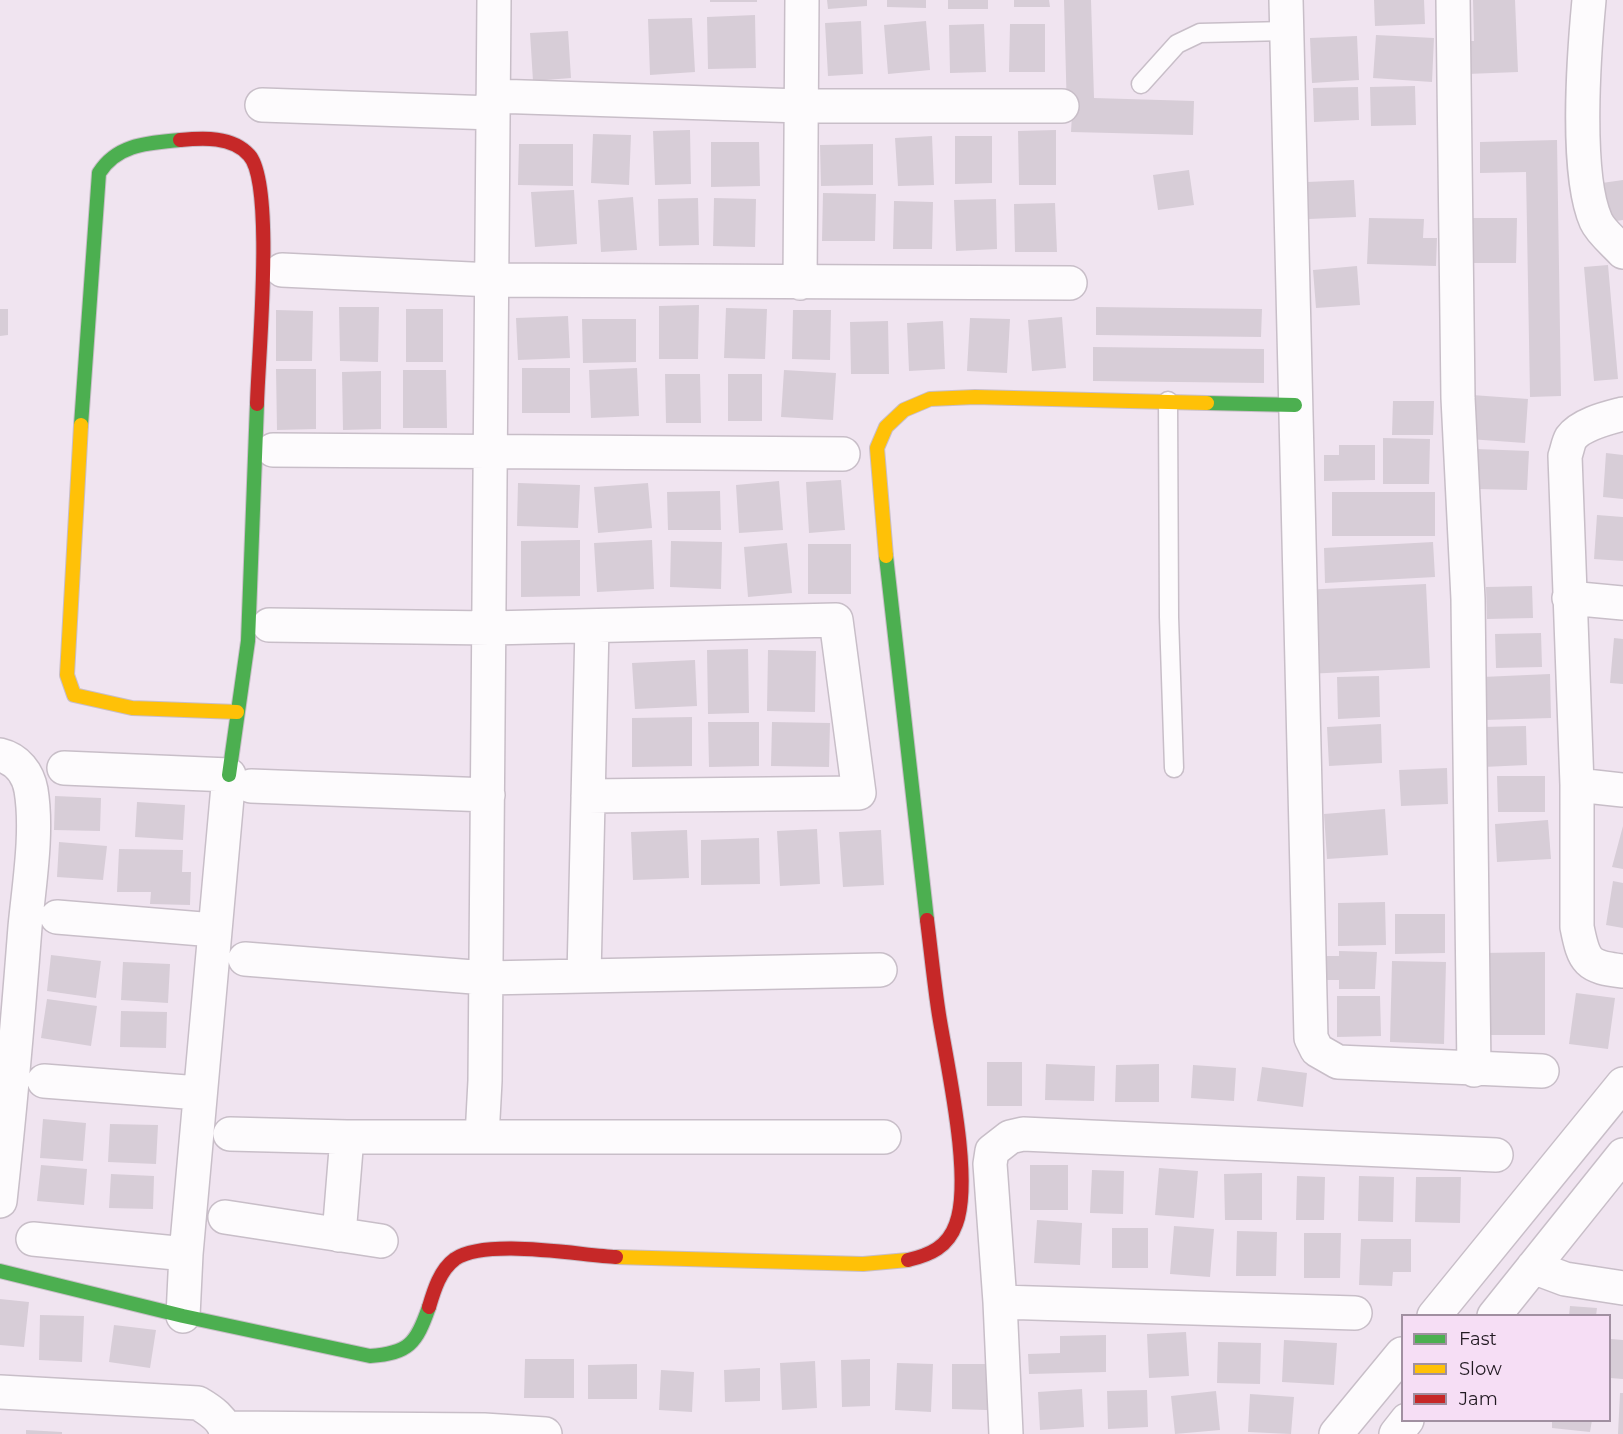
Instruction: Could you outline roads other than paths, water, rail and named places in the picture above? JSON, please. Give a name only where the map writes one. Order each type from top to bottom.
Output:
[{"type":"street","points":[[800,283],[802,0]]},
{"type":"street","points":[[1453,0],[1458,398],[1468,599],[1474,1070]]},
{"type":"street","points":[[1589,0],[1584,95],[1586,163],[1590,202],[1597,223],[1623,252]]},
{"type":"street","points":[[482,1137],[490,628],[494,4]]},
{"type":"street","points":[[1286,16],[1311,1038],[1317,1050],[1338,1062],[1474,1070],[1542,1071]]},
{"type":"street","points":[[262,105],[1062,106]]},
{"type":"street","points":[[183,1316],[186,1254],[214,930],[240,780],[237,712],[248,641],[263,224],[260,177],[252,158],[236,144],[214,139],[129,149],[112,155],[99,173],[80,434],[67,675],[74,695],[82,698],[129,706],[237,712]]},
{"type":"street","points":[[282,270],[492,280],[1070,283]]},
{"type":"street","points":[[0,1271],[183,1316],[370,1356],[395,1355],[414,1340],[424,1322],[436,1281],[448,1265],[470,1252],[508,1250],[627,1258],[862,1264],[908,1260],[934,1253],[954,1233],[961,1204],[958,1155],[936,989],[880,502],[877,448],[886,427],[904,410],[930,399],[975,397],[1295,405]]},
{"type":"street","points":[[1623,414],[1605,418],[1580,431],[1572,438],[1565,456],[1577,785],[1577,927],[1581,948],[1588,962],[1596,968],[1623,971]]},
{"type":"street","points":[[273,450],[843,454]]},
{"type":"street","points":[[1569,598],[1623,603]]},
{"type":"street","points":[[269,625],[490,628],[836,620],[859,793],[588,796]]},
{"type":"street","points":[[584,976],[592,626]]},
{"type":"street","points":[[0,755],[9,757],[24,771],[31,790],[32,844],[14,1065],[0,1201]]},
{"type":"street","points":[[64,768],[488,795]]},
{"type":"street","points":[[1577,785],[1623,790]]},
{"type":"street","points":[[57,917],[214,930]]},
{"type":"street","points":[[245,959],[486,978],[880,970]]},
{"type":"street","points":[[44,1081],[200,1093]]},
{"type":"street","points":[[1436,1314],[1623,1084]]},
{"type":"street","points":[[230,1134],[347,1137],[884,1137]]},
{"type":"street","points":[[1006,1434],[1000,1302],[990,1164],[992,1151],[1010,1137],[1023,1134],[1496,1155]]},
{"type":"street","points":[[339,1235],[347,1137]]},
{"type":"street","points":[[1496,1314],[1623,1155]]},
{"type":"street","points":[[225,1218],[381,1241]]},
{"type":"street","points":[[33,1239],[186,1254]]},
{"type":"street","points":[[1533,1267],[1565,1279],[1623,1288]]},
{"type":"street","points":[[1000,1302],[1355,1313]]},
{"type":"street","points":[[1336,1434],[1401,1355]]},
{"type":"street","points":[[0,1392],[198,1403],[211,1410],[226,1431],[484,1430],[545,1434]]},
{"type":"street","points":[[1396,1434],[1405,1422]]},
{"type":"lane","points":[[1141,84],[1177,44],[1200,33],[1286,16]]},
{"type":"lane","points":[[1168,401],[1169,617],[1174,768]]}]
